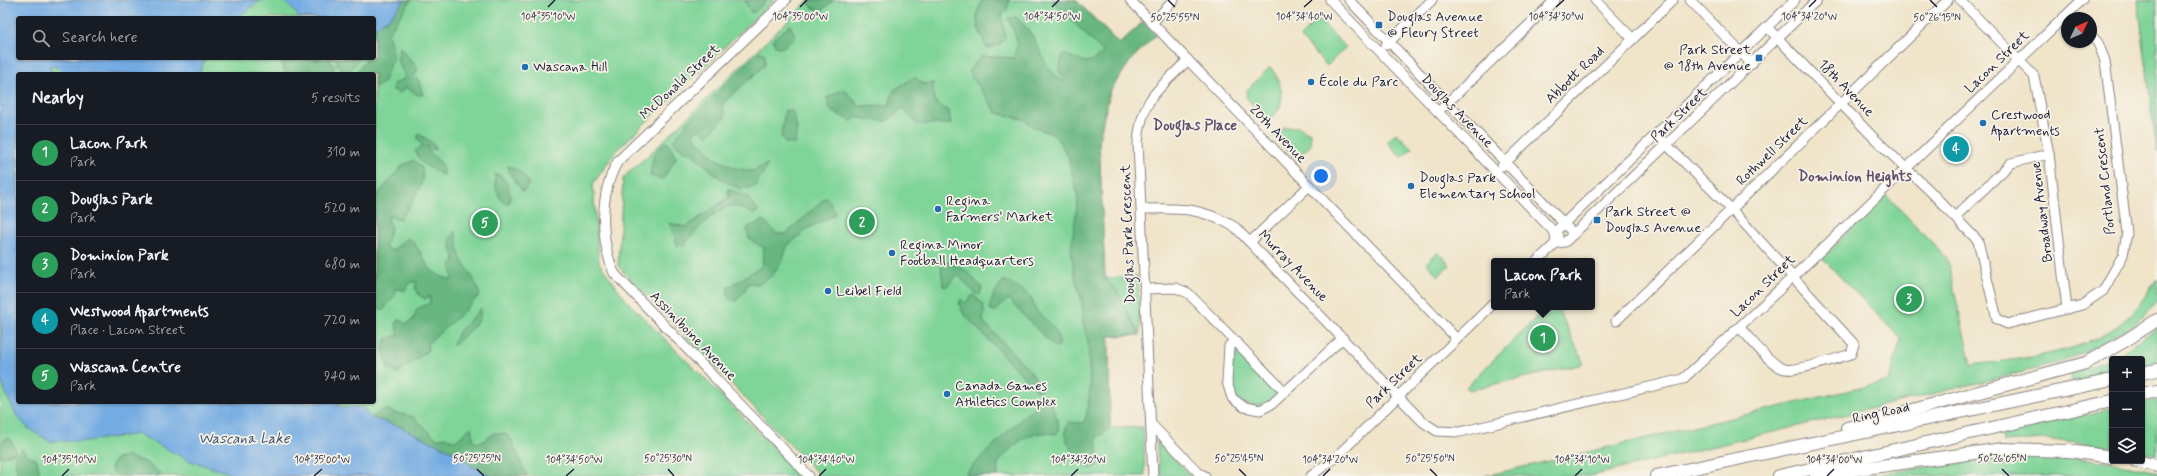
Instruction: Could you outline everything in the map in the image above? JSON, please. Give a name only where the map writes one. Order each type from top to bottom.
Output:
[{"type":"highway","points":[[2128,339],[2157,312]]},
{"type":"highway","points":[[1723,462],[2086,363],[2128,339],[2157,320]]},
{"type":"highway","points":[[2145,372],[2157,370]]},
{"type":"highway","name":"Ring Road","points":[[1656,476],[2109,381]]},
{"type":"highway","points":[[2145,393],[2157,391]]},
{"type":"highway","points":[[1779,476],[2109,402]]},
{"type":"highway","points":[[1809,476],[2003,449],[2069,452],[2109,457]]},
{"type":"highway","points":[[2145,463],[2157,466]]},
{"type":"street","name":"McDonald Street","points":[[606,193],[614,170],[625,154],[786,0]]},
{"type":"street","name":"20th Avenue","points":[[1130,0],[1457,339]]},
{"type":"street","points":[[1152,22],[1174,0]]},
{"type":"street","name":"Douglas Avenue","points":[[1330,0],[1555,232]]},
{"type":"street","name":"Douglas Avenue","points":[[1349,0],[1574,234]]},
{"type":"street","points":[[1379,51],[1432,0]]},
{"type":"street","points":[[1438,112],[1555,0]]},
{"type":"street","points":[[1595,0],[1633,39]]},
{"type":"street","name":"Abbott Road","points":[[1496,171],[1673,0]]},
{"type":"street","points":[[1690,0],[1752,64]]},
{"type":"street","name":"Park Street","points":[[1555,232],[1657,135],[1794,0]]},
{"type":"street","name":"Park Street","points":[[1541,258],[1574,234],[1817,0]]},
{"type":"street","name":"Rothwell Street","points":[[1616,321],[1948,0]]},
{"type":"street","name":"Broadway Avenue","points":[[1960,0],[2034,76],[2049,154],[2067,309]]},
{"type":"street","name":"Lacon Street","points":[[1398,395],[1424,422],[1436,431],[1460,432],[1683,379],[1740,328],[2082,0]]},
{"type":"street","name":"18th Avenue","points":[[1768,27],[1906,168]]},
{"type":"street","name":"Portland Crescent","points":[[1906,168],[1978,241],[1997,319],[2007,324],[2067,309],[2082,304],[2103,291],[2124,255],[2127,233],[2106,61],[2097,42]]},
{"type":"street","name":"Douglas Park Crescent","points":[[1153,476],[1138,142],[1140,123],[1146,105],[1188,60]]},
{"type":"street","points":[[1657,135],[1732,210],[1794,276],[1854,344],[1851,354],[1824,363],[1785,369],[1774,363],[1740,328]]},
{"type":"street","points":[[1955,217],[2011,163],[2049,154]]},
{"type":"street","points":[[1250,242],[1309,186]]},
{"type":"street","name":"Assiniboine Avenue","points":[[606,193],[605,239],[607,255],[614,273],[809,476]]},
{"type":"street","name":"Murray Avenue","points":[[1142,209],[1186,208],[1201,211],[1235,227],[1398,395]]},
{"type":"street","points":[[1555,232],[1560,243]]},
{"type":"street","points":[[1144,289],[1176,288],[1188,293],[1285,392]]},
{"type":"street","name":"Park Street","points":[[1311,476],[1336,457],[1491,306]]},
{"type":"street","points":[[1234,341],[1228,346],[1227,382],[1232,398],[1244,407],[1260,410],[1272,404],[1344,338]]},
{"type":"street","points":[[1151,424],[1199,473],[1205,476]]},
{"type":"green space","points":[[0,0],[774,0],[615,152],[593,184],[599,263],[627,301],[802,476],[0,476]]},
{"type":"green space","points":[[405,0],[411,0],[388,34],[394,54],[383,83],[376,87],[376,72],[358,71],[366,60],[376,60],[376,28],[389,18]]},
{"type":"green space","points":[[747,0],[767,0],[754,13],[751,12],[745,2]]},
{"type":"green space","points":[[809,0],[1076,0],[1119,44],[1143,22],[1156,35],[1131,60],[1110,91],[1099,139],[1105,278],[1138,276],[1140,335],[1108,336],[1110,428],[1143,427],[1145,476],[820,476],[618,266],[623,178]]},
{"type":"green space","points":[[834,0],[821,11],[812,7],[808,1]]},
{"type":"green space","points":[[983,0],[1009,0],[1007,10],[1002,14],[1005,38],[998,46],[987,48],[979,30],[977,13]]},
{"type":"green space","points":[[1052,0],[1076,0],[1119,44],[1143,22],[1156,35],[1131,60],[1110,91],[1099,139],[1105,278],[1116,289],[1140,335],[1109,336],[1110,429],[1097,437],[1097,466],[1089,468],[1071,448],[1066,436],[1068,422],[1083,423],[1086,417],[1090,391],[1088,341],[1083,323],[1082,301],[1075,277],[1071,249],[1078,199],[1068,156],[1055,135],[1031,126],[1026,120],[997,113],[968,71],[982,56],[1014,58],[1018,42],[1008,18],[1016,17],[1031,34],[1050,70],[1066,82],[1059,71],[1063,54],[1079,60],[1088,61],[1097,57],[1103,52]]},
{"type":"green space","points":[[2138,0],[2157,0],[2157,152]]},
{"type":"green space","points":[[1318,19],[1346,47],[1327,66],[1300,37]]},
{"type":"green space","points":[[790,25],[796,37],[782,48],[775,46],[773,39]]},
{"type":"green space","points":[[400,47],[418,69],[414,77],[419,81],[423,95],[416,94],[407,87],[399,93],[392,89],[394,83],[404,79],[404,74],[397,60]]},
{"type":"green space","points":[[759,51],[765,54],[765,65],[722,104],[725,117],[708,135],[699,129],[693,133],[699,144],[703,144],[714,158],[735,168],[752,171],[768,164],[755,187],[740,189],[720,178],[689,151],[684,151],[673,141],[688,122]]},
{"type":"green space","points":[[280,60],[331,60],[328,61],[335,66],[332,72],[285,72]]},
{"type":"green space","points":[[337,60],[358,60],[348,72],[344,72],[337,64]]},
{"type":"green space","points":[[1270,67],[1278,79],[1282,94],[1282,101],[1276,113],[1270,118],[1265,118],[1246,97],[1247,90]]},
{"type":"green space","points":[[915,77],[923,84],[933,83],[934,101],[949,112],[951,124],[917,124],[903,108],[887,121],[856,118],[852,121],[831,111],[827,98],[844,89],[859,106],[889,105],[894,90]]},
{"type":"green space","points":[[785,110],[792,110],[797,128],[795,144],[785,143],[781,136]]},
{"type":"green space","points":[[1285,127],[1299,127],[1310,133],[1311,145],[1299,156],[1294,156],[1274,135]]},
{"type":"green space","points":[[1396,133],[1412,148],[1402,158],[1387,142]]},
{"type":"green space","points":[[419,134],[435,145],[435,150],[426,146],[432,155],[441,163],[444,176],[422,163],[415,151],[423,146],[417,138]]},
{"type":"green space","points":[[665,142],[669,144],[676,158],[663,179],[650,176],[654,154]]},
{"type":"green space","points":[[414,160],[421,167],[423,173],[422,179],[420,187],[400,219],[388,216],[391,228],[385,247],[392,251],[408,238],[415,244],[425,262],[434,272],[442,277],[453,280],[451,265],[455,260],[451,238],[455,231],[460,257],[473,278],[480,294],[461,314],[427,344],[428,350],[398,373],[388,369],[383,349],[386,339],[399,335],[396,324],[399,319],[406,324],[413,320],[417,309],[430,303],[430,296],[425,299],[419,295],[415,288],[417,282],[411,282],[405,290],[396,289],[395,295],[383,310],[376,306],[376,197],[402,166]]},
{"type":"green space","points":[[508,166],[520,172],[525,177],[529,184],[523,192],[510,174]]},
{"type":"green space","points":[[495,174],[499,175],[508,186],[510,195],[509,203],[504,203],[499,196]]},
{"type":"green space","points":[[728,189],[747,197],[758,210],[755,214],[734,206],[728,207],[713,215],[706,221],[684,246],[677,245],[669,223],[686,227],[729,197]]},
{"type":"green space","points":[[1886,195],[1947,258],[1971,365],[2054,353],[2093,340],[2111,330],[2127,318],[2157,279],[2157,303],[2134,325],[2083,353],[2044,367],[1590,476],[1485,476],[1889,381],[1901,339],[1822,258]]},
{"type":"green space","points":[[826,197],[836,212],[834,215],[809,228],[787,246],[783,259],[773,275],[759,284],[748,283],[745,291],[736,301],[729,299],[727,288],[762,266],[764,248],[749,239],[747,228],[764,220],[776,234],[786,234]]},
{"type":"green space","points":[[1438,252],[1450,265],[1438,276],[1426,263]]},
{"type":"green space","points":[[950,262],[968,272],[982,288],[980,295],[975,293],[958,275],[946,287],[943,286],[941,265]]},
{"type":"green space","points":[[1004,280],[1021,289],[1030,297],[1037,311],[1055,330],[1059,340],[1059,346],[1055,348],[1008,299],[994,313],[989,308],[994,294]]},
{"type":"green space","points":[[973,295],[983,306],[983,321],[1030,371],[1041,386],[1040,390],[1036,390],[963,313],[959,303],[961,299],[965,303]]},
{"type":"green space","points":[[481,308],[479,321],[453,346],[456,337]]},
{"type":"green space","points":[[1544,310],[1562,310],[1560,312],[1584,364],[1469,390],[1466,387]]},
{"type":"green space","points":[[2157,326],[2157,363],[2145,365],[2145,356],[2114,356],[2127,349],[2148,335]]},
{"type":"green space","points":[[1234,348],[1281,391],[1275,397],[1264,404],[1253,406],[1233,397],[1229,382]]},
{"type":"green space","points":[[2109,358],[2109,374],[2072,382],[2071,374]]},
{"type":"green space","points":[[1045,396],[1053,408],[1056,416],[1059,430],[1056,434],[1037,433],[1027,436],[1000,461],[998,464],[998,476],[968,476],[966,472]]},
{"type":"green space","points":[[2157,400],[2157,456],[2145,453],[2145,402]]},
{"type":"green space","points":[[386,409],[395,413],[412,416],[437,439],[445,437],[456,441],[471,427],[474,442],[481,443],[494,433],[506,434],[511,440],[527,476],[491,476],[470,465],[458,454],[400,427],[372,418],[380,411]]},
{"type":"green space","points":[[2109,410],[2109,447],[2042,439],[2004,442],[2002,432]]},
{"type":"green space","points":[[7,438],[10,439],[15,448],[15,453],[0,457],[0,442]]},
{"type":"green space","points":[[1156,440],[1191,476],[1160,476]]},
{"type":"green space","points":[[22,449],[29,456],[37,460],[40,476],[17,475],[15,456]]},
{"type":"green space","points":[[2045,455],[2073,457],[2109,462],[2109,464],[2120,464],[2157,472],[2157,476],[1858,476],[2006,457]]},
{"type":"green space","points":[[128,457],[145,462],[160,473],[160,476],[118,476],[111,471],[112,464],[116,459]]},
{"type":"water","name":"Wascana Lake","points":[[0,0],[261,0],[239,16],[16,16],[16,60],[204,60],[200,72],[62,72],[57,67],[49,66],[52,72],[16,72],[16,404],[338,404],[341,408],[363,407],[367,415],[372,418],[400,427],[458,454],[470,465],[491,476],[238,476],[188,460],[138,434],[86,441],[49,441],[28,428],[17,416],[0,378],[2,343],[0,300]]},
{"type":"water","points":[[279,0],[405,0],[389,18],[376,28],[376,16],[298,16],[287,3]]},
{"type":"place","name":"Douglas Avenue @ Fleury Street","points":[[1379,25]]},
{"type":"place","name":"Park Street @ 18th Avenue","points":[[1759,58]]},
{"type":"place","name":"Wascana Hill","points":[[525,67]]},
{"type":"place","name":"École du Parc","points":[[1311,82]]},
{"type":"place","name":"Crestwood Apartments","points":[[1983,123]]},
{"type":"place","name":"Westwood Apartments","points":[[1956,149]]},
{"type":"place","name":"Douglas Park Elementary School","points":[[1411,186]]},
{"type":"place","name":"Regina Farmers' Market","points":[[938,209]]},
{"type":"place","name":"Park Street @ Douglas Avenue","points":[[1597,220]]},
{"type":"place","name":"Douglas Park","points":[[862,222]]},
{"type":"place","name":"Wascana Centre","points":[[485,223]]},
{"type":"place","name":"Regina Minor Football Headquarters","points":[[892,253]]},
{"type":"place","name":"Leibel Field","points":[[828,291]]},
{"type":"place","name":"Dominion Park","points":[[1909,299]]},
{"type":"place","name":"Lacon Park","points":[[1543,338]]},
{"type":"place","name":"Canada Games Athletics Complex","points":[[947,394]]},
{"type":"district","name":"Douglas Place","points":[[1195,126]]},
{"type":"district","name":"Dominion Heights","points":[[1855,177]]}]
